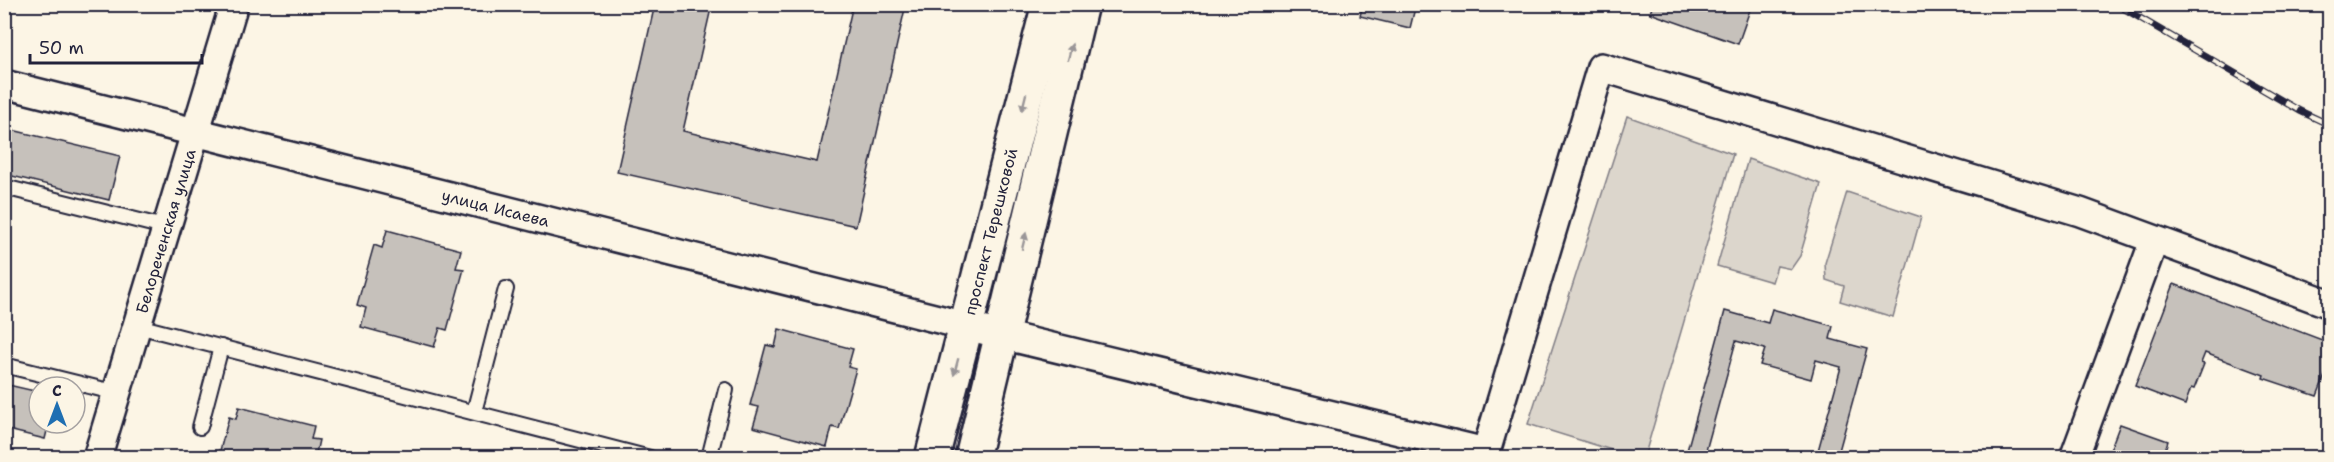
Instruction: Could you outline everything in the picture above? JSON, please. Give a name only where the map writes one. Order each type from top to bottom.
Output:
[{"type":"main road","name":"проспект Терешковой","points":[[972,458],[985,331],[1049,4]]},
{"type":"main road","name":"проспект Терешковой","points":[[932,458],[985,331],[1082,4]]},
{"type":"street","name":"Белореченская улица","points":[[97,458],[197,133],[234,4]]},
{"type":"street","name":"улица Исаева","points":[[4,84],[985,331],[1486,452],[1601,67],[2080,212],[2154,241]]},
{"type":"street","points":[[2074,458],[2154,241],[2330,304]]},
{"type":"lane","points":[[4,187],[168,228]]},
{"type":"lane","points":[[474,412],[506,289]]},
{"type":"lane","points":[[138,326],[474,412],[614,453],[650,458]]},
{"type":"lane","points":[[200,427],[221,347]]},
{"type":"lane","points":[[4,365],[117,393]]},
{"type":"lane","points":[[709,458],[726,390]]},
{"type":"shaded area","points":[[1627,116],[1733,154],[1644,458],[1634,457],[1528,424]]},
{"type":"shaded area","points":[[1748,159],[1821,184],[1800,256],[1791,269],[1777,266],[1772,282],[1717,266]]},
{"type":"shaded area","points":[[1847,192],[1921,217],[1893,317],[1840,301],[1844,286],[1826,280],[1825,263]]},
{"type":"building","points":[[655,4],[712,4],[683,131],[817,162],[853,4],[906,4],[856,226],[617,172]]},
{"type":"building","points":[[1363,4],[1416,4],[1410,28],[1360,16]]},
{"type":"building","points":[[1653,4],[1752,4],[1738,44],[1650,13]]},
{"type":"building","points":[[4,128],[120,156],[109,200],[4,174]]},
{"type":"building","points":[[387,230],[461,250],[456,268],[464,269],[447,330],[440,328],[434,347],[361,327],[366,308],[357,305],[374,245],[382,248]]},
{"type":"building","points":[[2174,284],[2330,343],[2330,363],[2317,396],[2263,378],[2264,375],[2205,353],[2201,363],[2204,364],[2185,405],[2135,386]]},
{"type":"building","points":[[1772,309],[1833,326],[1830,339],[1867,349],[1837,458],[1816,458],[1841,367],[1816,360],[1811,379],[1760,365],[1765,349],[1736,341],[1704,458],[1685,458],[1725,311],[1768,323]]},
{"type":"building","points":[[779,329],[853,349],[848,367],[856,369],[839,429],[832,427],[827,447],[753,427],[759,407],[750,405],[766,345],[775,347]]},
{"type":"building","points":[[4,384],[27,389],[27,435],[4,429]]},
{"type":"building","points":[[239,407],[314,426],[311,439],[319,440],[315,458],[218,458],[229,417],[236,419]]},
{"type":"building","points":[[2120,424],[2168,441],[2162,458],[2107,458]]},
{"type":"building","points":[[29,435],[46,435],[45,439]]},
{"type":"railway","points":[[2116,4],[2300,111],[2330,125]]},
{"type":"railway","points":[[2310,4],[2330,12]]}]
